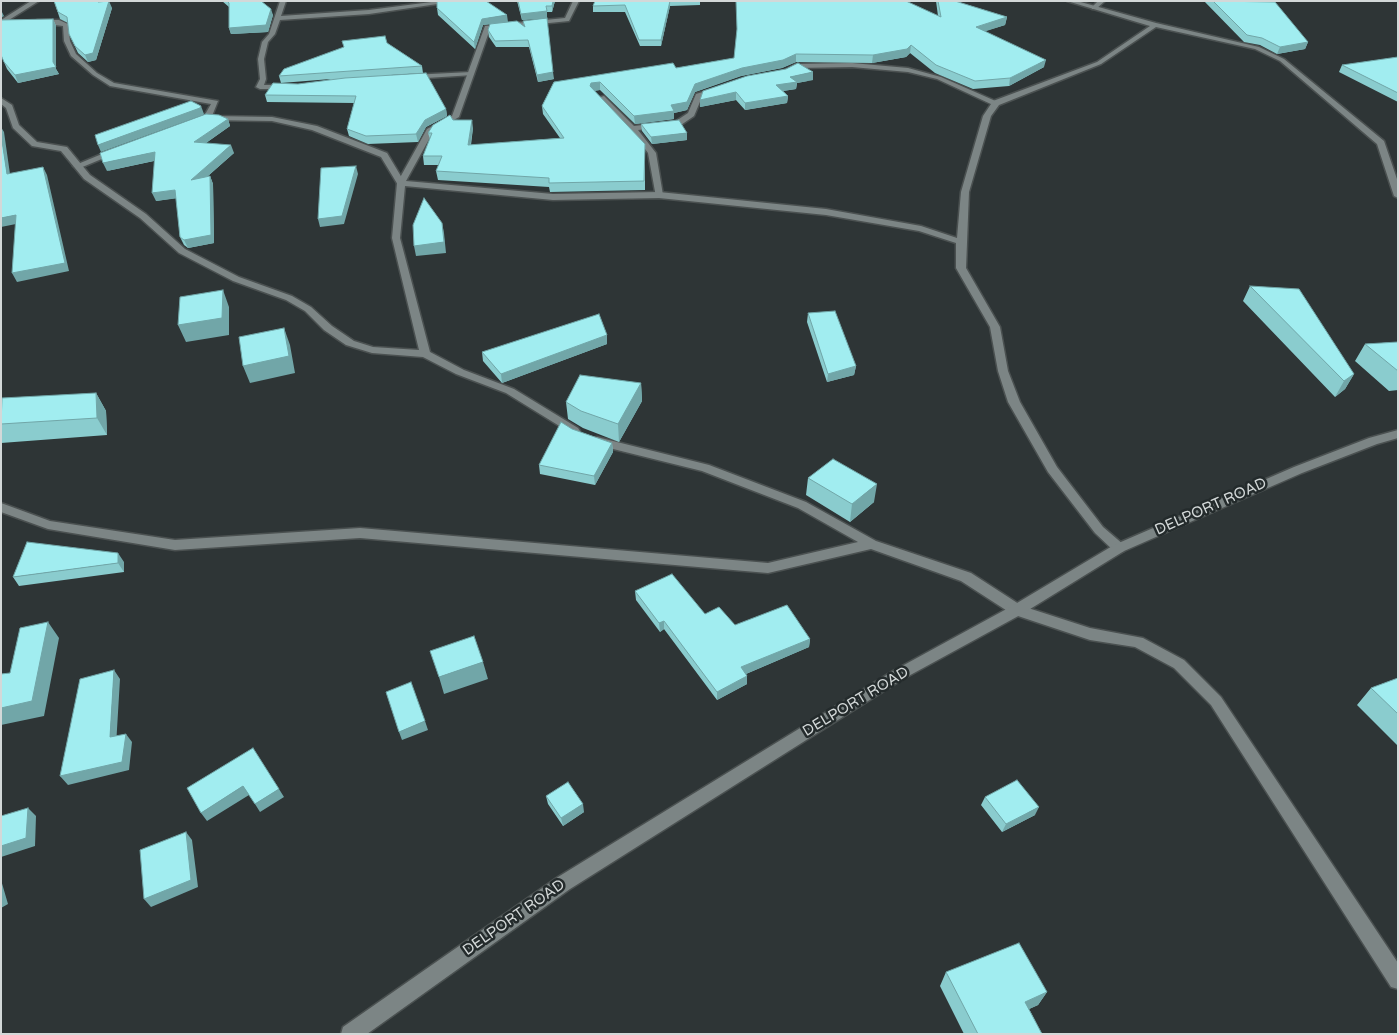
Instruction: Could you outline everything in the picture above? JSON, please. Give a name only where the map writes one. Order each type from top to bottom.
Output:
[{"type":"street","points":[[1,23],[36,1]]},
{"type":"street","points":[[283,1],[272,34],[265,42],[262,59],[263,79],[260,87],[292,87]]},
{"type":"street","points":[[276,18],[369,12],[454,1]]},
{"type":"street","points":[[425,354],[396,238],[402,183],[430,131],[455,117],[487,27],[567,20],[576,1]]},
{"type":"street","points":[[1070,1],[1155,25],[1257,48],[1282,60],[1381,143],[1398,196]]},
{"type":"street","points":[[1094,8],[1102,1]]},
{"type":"street","points":[[1,23],[15,22]]},
{"type":"street","points":[[30,22],[59,22],[66,25],[67,41],[73,55],[95,74],[112,85],[215,103],[207,118]]},
{"type":"street","points":[[1119,548],[1099,530],[1052,469],[1014,402],[1002,371],[995,327],[961,268],[964,192],[987,116],[996,103],[1099,63],[1155,25]]},
{"type":"street","points":[[777,73],[796,66],[886,66],[933,77],[996,103]]},
{"type":"street","points":[[407,78],[471,74]]},
{"type":"street","points":[[632,129],[678,123],[691,114],[699,96],[726,86]]},
{"type":"street","points":[[596,93],[632,129],[652,153],[659,194]]},
{"type":"street","points":[[1,100],[10,107],[16,126],[35,144],[64,149],[87,177],[143,216],[182,251],[236,279],[289,298],[308,309],[328,328],[350,343],[372,350],[425,354],[460,372],[510,392],[578,433],[605,444],[705,468],[802,506],[871,544],[966,577],[1017,610],[1090,634],[1138,642],[1179,664],[1216,701],[1398,980]]},
{"type":"street","points":[[198,121],[207,118],[272,119],[314,128],[384,155],[402,183]]},
{"type":"street","points":[[77,166],[124,149]]},
{"type":"street","points":[[402,183],[552,196],[659,194],[826,212],[921,229],[961,242]]},
{"type":"street","name":"DELPORT ROAD","points":[[350,1034],[572,878],[898,675],[1017,610],[1119,548],[1298,470],[1374,440],[1398,434]]},
{"type":"street","points":[[1,507],[48,525],[175,546],[360,533],[768,568],[871,544]]},
{"type":"building","points":[[54,1],[109,1],[93,53],[85,55],[75,46],[69,34],[67,17],[58,12]]},
{"type":"building","points":[[227,1],[261,1],[271,9],[266,25],[229,28],[229,3]]},
{"type":"building","points":[[437,1],[486,1],[507,15],[482,19],[474,42],[437,8]]},
{"type":"building","points":[[518,1],[553,1],[552,6],[546,6],[547,11],[521,14]]},
{"type":"building","points":[[595,1],[670,1],[661,40],[639,40],[625,5],[593,6]]},
{"type":"building","points":[[736,1],[906,1],[941,17],[938,1],[955,1],[1007,17],[976,27],[1046,60],[1010,78],[975,81],[936,65],[911,45],[907,49],[873,55],[796,54],[783,60],[742,68],[695,84],[687,102],[671,105],[674,111],[634,116],[600,82],[591,83],[590,86],[645,144],[644,181],[549,183],[549,178],[436,171],[442,156],[423,156],[432,133],[428,133],[433,125],[450,115],[453,120],[472,120],[468,145],[564,138],[542,106],[554,82],[673,63],[676,68],[734,58],[737,29]]},
{"type":"building","points":[[1213,1],[1275,2],[1308,42],[1280,47],[1262,38],[1247,35]]},
{"type":"building","points":[[547,18],[553,72],[537,75],[528,40],[495,41],[488,30],[490,24],[517,21],[525,27],[523,21]]},
{"type":"building","points":[[53,19],[53,62],[56,67],[15,75],[4,62],[1,55],[1,20]]},
{"type":"building","points":[[385,36],[387,43],[422,66],[279,76],[284,69],[344,47],[342,41]]},
{"type":"building","points":[[1398,57],[1398,93],[1342,65]]},
{"type":"building","points":[[798,63],[813,72],[790,77],[797,82],[776,85],[788,96],[745,103],[736,92],[700,100],[703,91],[747,76],[786,69]]},
{"type":"building","points":[[426,73],[446,109],[425,120],[416,134],[366,136],[347,129],[356,96],[265,95],[273,83],[298,84],[345,78]]},
{"type":"building","points":[[191,101],[201,106],[200,108],[98,145],[95,135]]},
{"type":"building","points":[[206,114],[219,115],[228,119],[194,142],[231,145],[191,180],[210,176],[211,235],[184,240],[180,237],[175,190],[152,193],[155,152],[103,163],[100,153]]},
{"type":"building","points":[[679,120],[687,133],[651,137],[641,124]]},
{"type":"building","points":[[1,134],[7,174],[43,167],[65,263],[12,273],[16,215],[1,218]]},
{"type":"building","points":[[356,166],[342,216],[318,219],[321,168]]},
{"type":"building","points":[[424,198],[442,223],[444,242],[414,246],[413,225]]},
{"type":"building","points":[[1250,286],[1299,289],[1354,374],[1344,381]]},
{"type":"building","points":[[223,290],[222,318],[178,325],[180,297]]},
{"type":"building","points":[[835,311],[856,366],[828,374],[808,313]]},
{"type":"building","points":[[599,314],[607,335],[501,374],[482,352]]},
{"type":"building","points":[[284,328],[289,356],[243,366],[239,337]]},
{"type":"building","points":[[1398,342],[1398,371],[1365,344]]},
{"type":"building","points":[[580,375],[641,383],[618,424],[581,411],[566,402]]},
{"type":"building","points":[[96,393],[97,418],[1,424],[2,398]]},
{"type":"building","points":[[561,422],[572,429],[612,443],[594,476],[539,465]]},
{"type":"building","points":[[833,459],[877,484],[852,504],[808,478]]},
{"type":"building","points":[[27,542],[118,553],[118,563],[13,577]]},
{"type":"building","points":[[672,574],[705,614],[719,607],[735,625],[787,605],[810,639],[741,667],[747,676],[717,692],[664,621],[659,623],[635,591]]},
{"type":"building","points":[[48,622],[32,701],[1,708],[1,674],[10,673],[20,628]]},
{"type":"building","points":[[474,636],[483,662],[439,677],[430,651]]},
{"type":"building","points":[[114,670],[110,737],[126,734],[122,762],[60,776],[80,679]]},
{"type":"building","points":[[1398,678],[1398,714],[1371,688]]},
{"type":"building","points":[[411,682],[425,721],[399,732],[386,692]]},
{"type":"building","points":[[253,748],[279,789],[255,804],[243,786],[201,813],[187,788]]},
{"type":"building","points":[[1017,780],[1039,807],[1006,824],[985,797]]},
{"type":"building","points":[[568,782],[583,804],[561,818],[546,796]]},
{"type":"building","points":[[28,808],[26,838],[1,846],[1,816]]},
{"type":"building","points":[[186,832],[191,880],[144,899],[140,850]]},
{"type":"building","points":[[1019,943],[1047,992],[1025,1002],[1042,1034],[978,1034],[946,972]]}]
